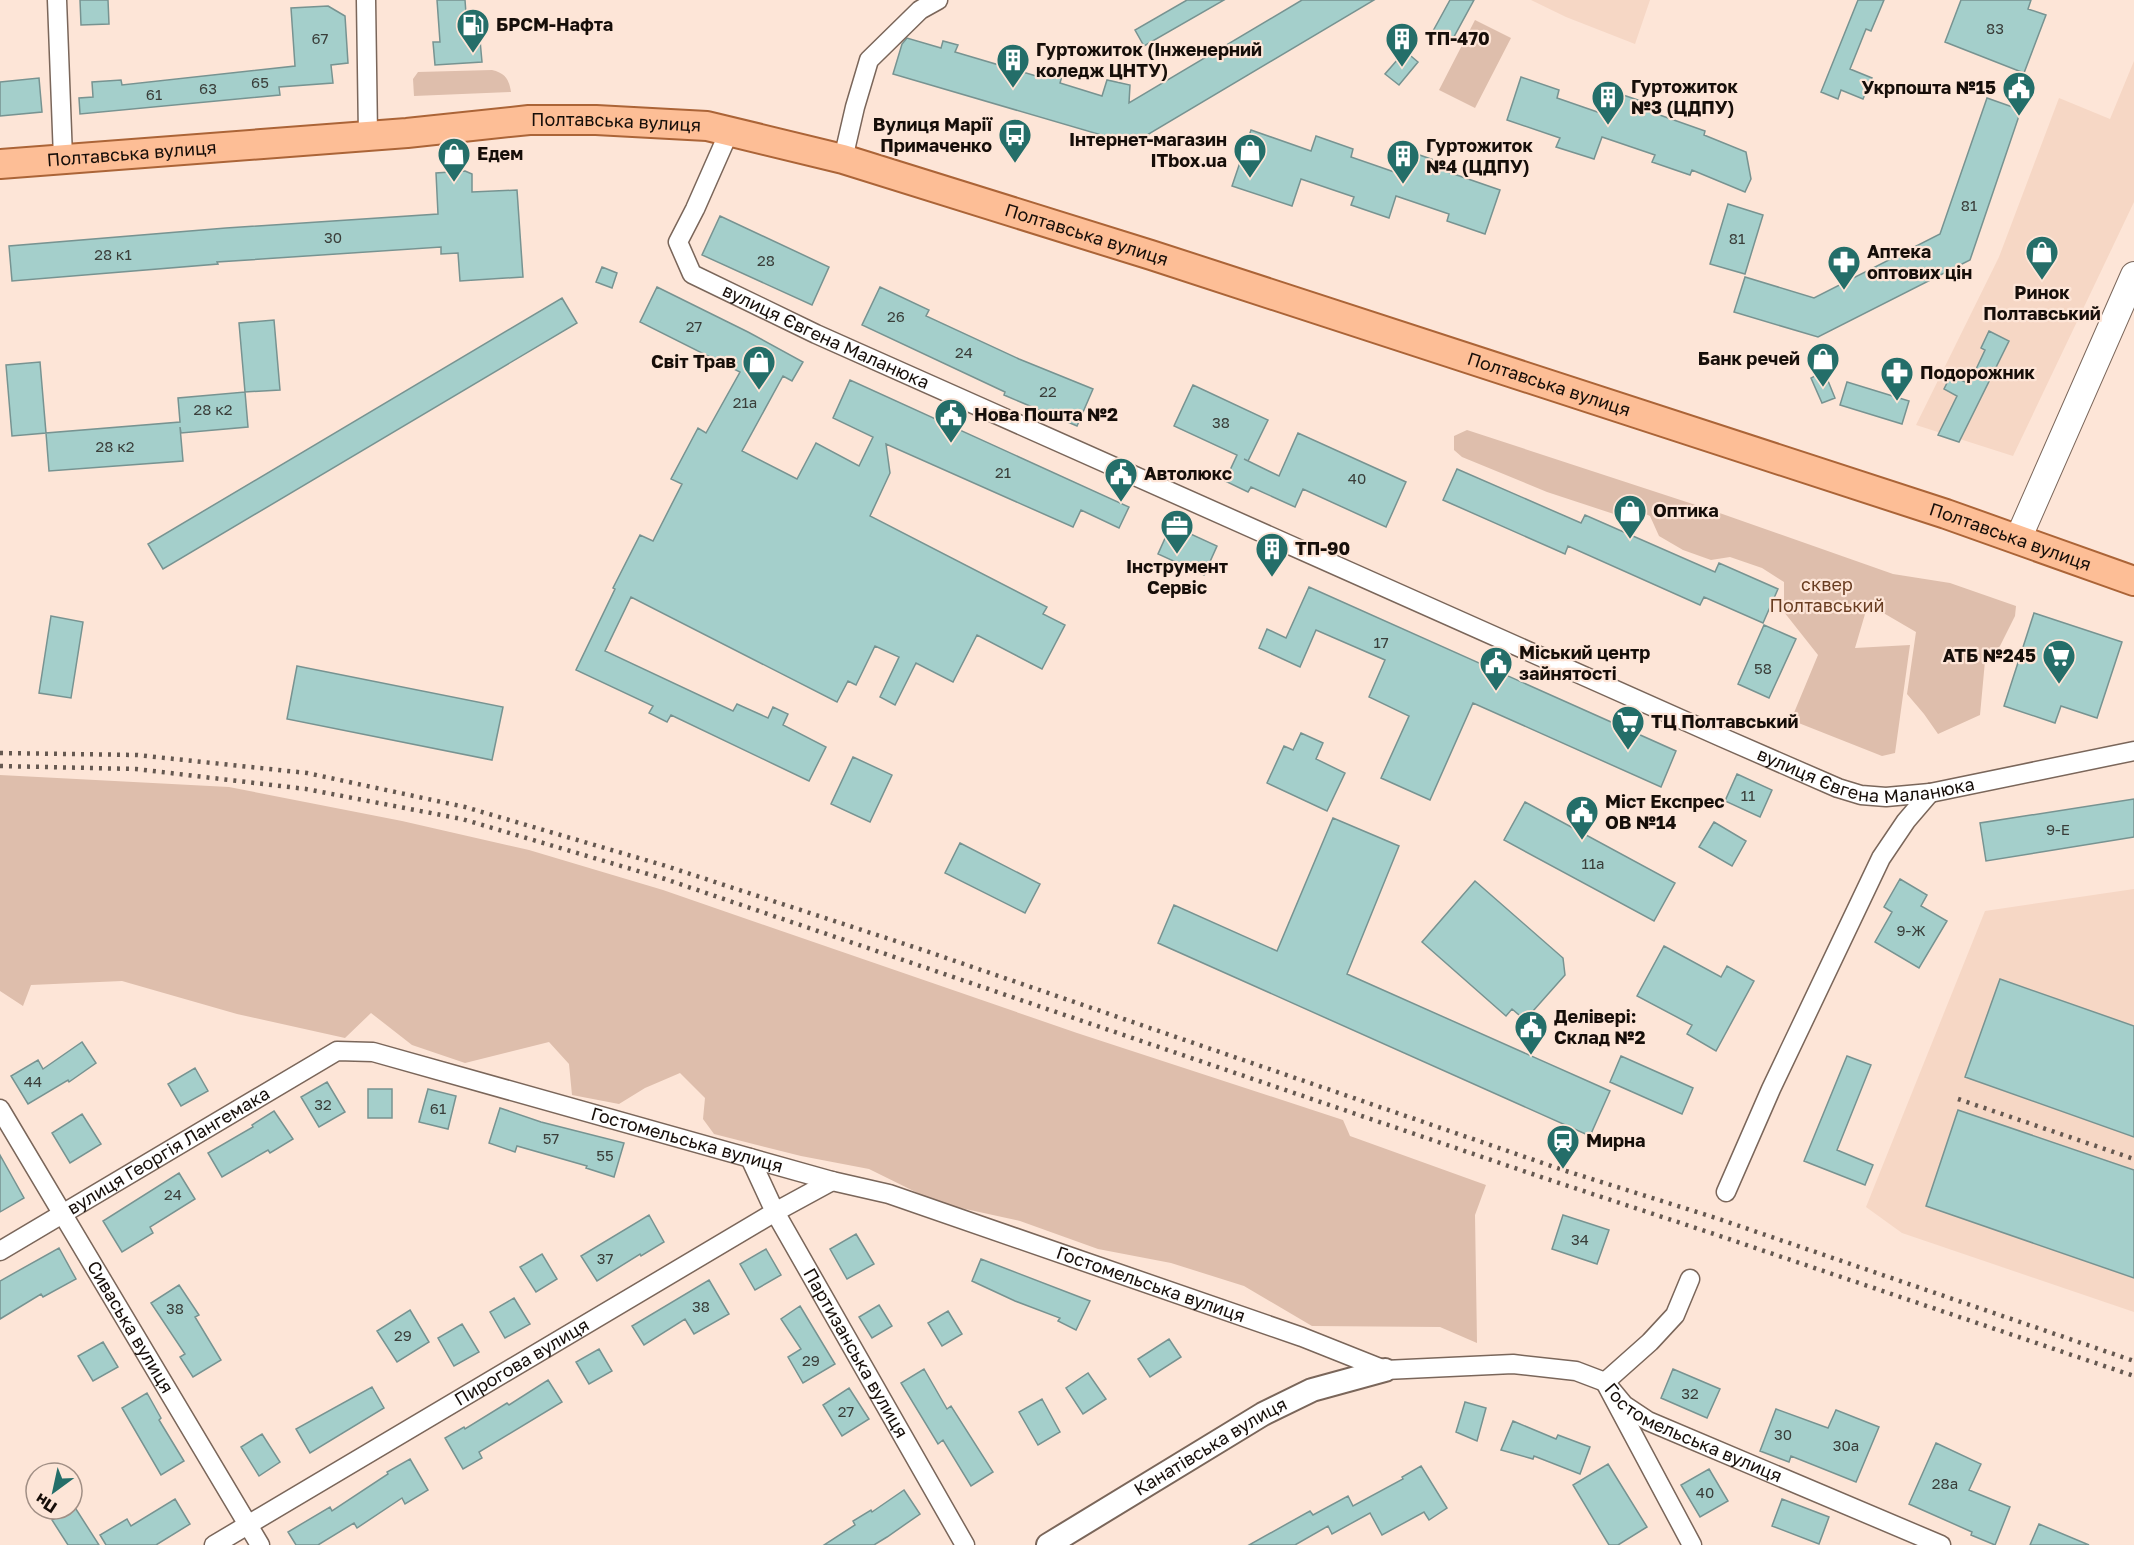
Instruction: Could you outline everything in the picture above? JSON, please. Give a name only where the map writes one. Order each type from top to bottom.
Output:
[{"type":"main road","name":"Полтавська вулиця","points":[[0,164],[407,133],[529,120],[596,120],[707,126],[843,159],[1162,258],[2018,539],[2134,581]]},
{"type":"main road","points":[[2018,539],[2134,275]]},
{"type":"street","points":[[57,0],[63,159]]},
{"type":"street","points":[[366,0],[368,135]]},
{"type":"street","points":[[843,159],[869,60],[920,10],[938,0]]},
{"type":"street","name":"вулиця Євгена Маланюка","points":[[729,132],[678,242],[692,274],[816,334],[1426,607],[1838,788],[1861,795],[1886,797],[1930,793],[2134,751]]},
{"type":"street","points":[[1726,1192],[1771,1089],[1881,858],[1906,821],[1930,793]]},
{"type":"street","name":"Гостомельська вулиця","points":[[337,1051],[373,1052],[832,1181],[889,1194],[1302,1337],[1385,1370],[1513,1364],[1576,1371],[1605,1382],[1624,1405],[1648,1421],[1941,1545]]},
{"type":"street","name":"вулиця Георгія Лангемака","points":[[0,1251],[337,1051]]},
{"type":"street","name":"Сиваська вулиця","points":[[0,1109],[260,1545]]},
{"type":"street","name":"Партизанська вулиця","points":[[750,1158],[775,1212],[964,1545]]},
{"type":"street","name":"Пирогова вулиця","points":[[214,1545],[775,1212],[832,1181]]},
{"type":"street","points":[[1690,1279],[1675,1315],[1650,1342],[1605,1382],[1692,1545]]},
{"type":"street","name":"Канатівська вулиця","points":[[1048,1545],[1263,1414],[1312,1390],[1385,1370]]},
{"type":"street","points":[[1897,1545],[1915,1535]]},
{"type":"shaded area","points":[[1531,0],[1650,0],[1635,44],[1566,17]]},
{"type":"shaded area","name":"Ринок Полтавський","points":[[2134,61],[2134,202],[2013,456],[1916,425],[1999,257],[2059,98],[2110,119]]},
{"type":"shaded area","points":[[2134,889],[2134,1312],[1902,1233],[1866,1207],[1985,911]]},
{"type":"green space","points":[[1475,20],[1511,38],[1475,108],[1439,90]]},
{"type":"green space","points":[[492,70],[506,77],[511,92],[414,96],[413,79],[418,72]]},
{"type":"green space","name":"сквер Полтавський","points":[[1467,430],[1711,510],[1893,574],[1950,583],[2016,606],[2015,616],[2000,646],[1985,661],[1980,715],[1938,734],[1907,694],[1916,632],[1868,604],[1855,648],[1910,645],[1895,753],[1882,756],[1791,720],[1818,655],[1784,612],[1784,582],[1762,568],[1730,557],[1711,560],[1683,550],[1659,536],[1650,516],[1637,510],[1626,518],[1547,492],[1462,457],[1454,450],[1454,436]]},
{"type":"green space","points":[[0,775],[229,787],[402,821],[529,850],[663,890],[1077,1033],[1343,1120],[1350,1136],[1486,1185],[1475,1215],[1477,1343],[1440,1327],[1312,1326],[1244,1286],[1171,1263],[1098,1249],[1020,1221],[938,1203],[869,1169],[801,1156],[714,1134],[703,1119],[705,1098],[680,1073],[645,1088],[619,1104],[572,1095],[569,1064],[549,1042],[465,1063],[412,1045],[371,1013],[345,1038],[237,1014],[122,981],[31,985],[23,1006],[0,991]]},
{"type":"building","points":[[80,0],[108,0],[109,24],[81,25]]},
{"type":"building","points":[[437,0],[465,0],[468,41],[480,40],[482,62],[435,65],[433,42],[440,42]]},
{"type":"building","points":[[1187,0],[1224,0],[1144,46],[1135,30]]},
{"type":"building","points":[[1302,0],[1374,0],[1132,144],[893,74],[902,44],[907,38],[941,48],[943,41],[958,45],[955,52],[1043,78],[1045,71],[1062,76],[1060,83],[1102,96],[1107,80],[1130,85],[1129,103]]},
{"type":"building","points":[[1450,0],[1474,0],[1450,44],[1433,31]]},
{"type":"building","points":[[1858,0],[1884,0],[1871,31],[1866,29],[1850,69],[1872,78],[1863,99],[1841,90],[1838,99],[1821,92]]},
{"type":"building","points":[[1961,0],[2031,0],[2028,9],[2046,15],[2024,73],[1945,42]]},
{"type":"building","points":[[328,6],[345,16],[348,63],[331,65],[333,83],[279,87],[280,95],[80,114],[79,98],[93,97],[92,82],[121,80],[122,85],[295,66],[291,8]]},
{"type":"building","name":"ТП-470","points":[[1405,51],[1418,62],[1399,85],[1385,74]]},
{"type":"building","name":"Гуртожиток №3 (ЦДПУ)","points":[[1521,77],[1559,90],[1557,98],[1609,116],[1617,93],[1656,106],[1654,113],[1705,131],[1704,135],[1746,152],[1751,179],[1745,192],[1692,170],[1690,175],[1652,162],[1655,155],[1602,137],[1594,159],[1556,147],[1560,138],[1507,120]]},
{"type":"building","points":[[39,78],[42,112],[0,116],[0,82]]},
{"type":"building","points":[[1987,98],[2021,110],[1970,260],[1818,337],[1734,312],[1745,277],[1814,298],[1940,234]]},
{"type":"building","name":"Гуртожиток №4 (ЦДПУ)","points":[[1251,130],[1311,151],[1316,136],[1353,149],[1351,157],[1403,175],[1411,152],[1451,166],[1448,172],[1500,190],[1485,234],[1447,221],[1449,214],[1396,196],[1389,218],[1351,205],[1354,197],[1301,179],[1292,206],[1232,186]]},
{"type":"building","points":[[465,171],[472,174],[472,192],[517,190],[523,277],[460,281],[458,253],[441,254],[441,247],[217,262],[218,264],[12,281],[9,246],[226,228],[438,214],[436,173]]},
{"type":"building","points":[[1728,204],[1763,215],[1745,274],[1710,264]]},
{"type":"building","points":[[720,216],[829,267],[812,305],[702,255]]},
{"type":"building","points":[[602,267],[617,273],[612,288],[596,282]]},
{"type":"building","points":[[657,287],[803,362],[792,381],[783,376],[742,451],[797,479],[816,443],[859,466],[873,437],[833,418],[850,380],[1129,507],[1119,528],[1081,510],[1073,527],[886,444],[890,473],[870,516],[1047,607],[1043,614],[1065,625],[1042,669],[977,635],[953,682],[916,663],[895,705],[880,697],[899,657],[875,646],[856,685],[848,681],[837,702],[631,597],[605,651],[733,711],[737,704],[768,718],[773,707],[788,714],[783,725],[826,747],[809,781],[671,715],[667,722],[649,713],[653,706],[576,670],[640,535],[653,541],[682,484],[671,479],[698,428],[706,433],[740,372],[640,322]]},
{"type":"building","points":[[880,287],[929,310],[926,316],[1019,359],[1093,389],[1077,426],[1004,395],[1005,392],[862,325]]},
{"type":"building","points":[[562,298],[577,323],[163,569],[148,544]]},
{"type":"building","points":[[274,320],[280,390],[245,392],[239,323]]},
{"type":"building","points":[[1989,331],[2009,341],[1959,442],[1938,435],[1957,396],[1944,389],[1951,375],[1969,384],[1985,350],[1981,348]]},
{"type":"building","points":[[40,362],[46,433],[12,436],[6,365]]},
{"type":"building","name":"Банк речей","points":[[1824,371],[1835,398],[1822,403],[1811,378]]},
{"type":"building","points":[[1847,382],[1909,401],[1902,424],[1840,405]]},
{"type":"building","points":[[1193,385],[1268,420],[1248,461],[1279,476],[1298,433],[1406,482],[1386,527],[1303,489],[1295,507],[1251,487],[1248,492],[1225,481],[1237,455],[1174,426]]},
{"type":"building","points":[[245,392],[248,427],[181,433],[180,427],[183,461],[49,471],[46,433],[180,422],[178,398]]},
{"type":"building","points":[[1457,469],[1581,523],[1585,515],[1715,572],[1719,563],[1778,589],[1763,623],[1704,597],[1700,605],[1568,546],[1565,554],[1443,500]]},
{"type":"building","points":[[1171,525],[1217,546],[1204,575],[1158,554]]},
{"type":"building","points":[[1309,587],[1676,751],[1661,787],[1473,703],[1430,800],[1381,778],[1409,716],[1369,697],[1385,660],[1316,630],[1300,667],[1259,648],[1267,629],[1286,638]]},
{"type":"building","name":"АТБ №245","points":[[2034,613],[2122,642],[2097,718],[2061,706],[2055,723],[2004,706]]},
{"type":"building","points":[[51,616],[83,622],[71,698],[39,693]]},
{"type":"building","points":[[1764,625],[1796,639],[1769,698],[1738,684]]},
{"type":"building","points":[[297,666],[503,707],[492,760],[287,719]]},
{"type":"building","points":[[1301,733],[1323,743],[1316,759],[1345,773],[1327,811],[1267,783],[1284,746],[1293,750]]},
{"type":"building","points":[[853,757],[892,775],[870,822],[831,804]]},
{"type":"building","points":[[1737,774],[1772,790],[1760,817],[1725,801]]},
{"type":"building","points":[[2134,799],[2134,837],[1986,861],[1980,823]]},
{"type":"building","points":[[1525,802],[1675,883],[1654,921],[1504,840]]},
{"type":"building","points":[[1333,818],[1399,846],[1347,974],[1610,1091],[1590,1136],[1158,943],[1174,905],[1277,951]]},
{"type":"building","points":[[1714,822],[1746,841],[1732,866],[1699,847]]},
{"type":"building","points":[[960,843],[1040,884],[1025,913],[945,873]]},
{"type":"building","points":[[1900,879],[1927,895],[1921,906],[1947,921],[1919,968],[1875,942],[1892,912],[1884,907]]},
{"type":"building","points":[[1475,881],[1563,958],[1565,975],[1525,1020],[1512,1009],[1506,1016],[1422,942]]},
{"type":"building","points":[[1664,946],[1721,977],[1727,966],[1754,981],[1716,1051],[1687,1034],[1692,1025],[1637,996]]},
{"type":"building","points":[[2000,979],[2134,1026],[2134,1137],[1965,1077]]},
{"type":"building","points":[[82,1042],[96,1063],[69,1082],[68,1080],[28,1104],[11,1076],[38,1060],[43,1069]]},
{"type":"building","points":[[1621,1056],[1693,1088],[1682,1114],[1610,1082]]},
{"type":"building","points":[[1847,1056],[1871,1065],[1837,1150],[1873,1165],[1865,1185],[1804,1161]]},
{"type":"building","points":[[195,1068],[208,1091],[181,1106],[168,1084]]},
{"type":"building","points":[[327,1082],[345,1112],[319,1127],[301,1097]]},
{"type":"building","points":[[368,1089],[392,1089],[392,1118],[368,1118]]},
{"type":"building","points":[[428,1089],[456,1096],[448,1129],[419,1122]]},
{"type":"building","points":[[500,1108],[541,1122],[624,1143],[614,1177],[586,1168],[587,1166],[517,1146],[515,1152],[489,1143]]},
{"type":"building","points":[[1958,1110],[2134,1170],[2134,1278],[1926,1206]]},
{"type":"building","points":[[274,1111],[293,1139],[270,1153],[268,1150],[222,1177],[208,1153],[253,1127],[252,1125]]},
{"type":"building","points":[[82,1114],[101,1144],[70,1163],[52,1133]]},
{"type":"building","points":[[0,1155],[24,1198],[0,1212]]},
{"type":"building","points":[[179,1173],[195,1199],[150,1227],[153,1233],[122,1252],[103,1221]]},
{"type":"building","points":[[649,1215],[664,1242],[597,1281],[581,1256]]},
{"type":"building","points":[[1563,1215],[1609,1230],[1597,1264],[1552,1249]]},
{"type":"building","points":[[856,1234],[874,1264],[847,1279],[830,1249]]},
{"type":"building","points":[[59,1248],[76,1279],[43,1297],[41,1294],[0,1319],[0,1281]]},
{"type":"building","points":[[766,1249],[781,1275],[755,1290],[740,1264]]},
{"type":"building","points":[[542,1254],[557,1279],[536,1292],[520,1267]]},
{"type":"building","points":[[981,1259],[1090,1301],[1076,1330],[1058,1321],[1060,1318],[972,1281]]},
{"type":"building","points":[[709,1280],[729,1314],[694,1334],[685,1319],[644,1345],[632,1326]]},
{"type":"building","points":[[179,1285],[199,1315],[195,1317],[221,1360],[193,1377],[180,1357],[185,1354],[151,1303]]},
{"type":"building","points":[[514,1298],[530,1324],[505,1338],[490,1312]]},
{"type":"building","points":[[879,1305],[892,1326],[872,1338],[859,1317]]},
{"type":"building","points":[[800,1306],[835,1364],[803,1383],[788,1357],[801,1349],[781,1319]]},
{"type":"building","points":[[410,1310],[429,1342],[397,1362],[377,1331]]},
{"type":"building","points":[[948,1311],[962,1334],[942,1346],[928,1323]]},
{"type":"building","points":[[462,1324],[479,1352],[454,1366],[438,1338]]},
{"type":"building","points":[[1169,1339],[1181,1357],[1150,1377],[1138,1359]]},
{"type":"building","points":[[103,1342],[118,1367],[93,1381],[78,1356]]},
{"type":"building","points":[[599,1349],[612,1371],[589,1384],[576,1362]]},
{"type":"building","points":[[924,1369],[947,1409],[951,1406],[993,1472],[971,1486],[943,1440],[938,1444],[901,1383]]},
{"type":"building","points":[[1673,1369],[1720,1389],[1707,1418],[1661,1398]]},
{"type":"building","points":[[1088,1373],[1106,1399],[1083,1414],[1066,1388]]},
{"type":"building","points":[[548,1380],[562,1402],[479,1452],[482,1458],[463,1469],[445,1438],[464,1427],[465,1429],[507,1403],[509,1405]]},
{"type":"building","points":[[372,1387],[384,1408],[310,1453],[296,1429]]},
{"type":"building","points":[[849,1388],[869,1419],[842,1436],[823,1405]]},
{"type":"building","points":[[147,1393],[161,1418],[159,1420],[184,1461],[161,1475],[122,1408]]},
{"type":"building","points":[[1042,1399],[1060,1432],[1038,1445],[1019,1412]]},
{"type":"building","points":[[1465,1402],[1486,1408],[1477,1441],[1456,1432]]},
{"type":"building","points":[[1776,1409],[1828,1428],[1836,1410],[1879,1427],[1856,1482],[1791,1456],[1789,1462],[1760,1451]]},
{"type":"building","points":[[1513,1421],[1556,1439],[1558,1435],[1590,1447],[1580,1474],[1534,1456],[1533,1459],[1501,1450]]},
{"type":"building","points":[[262,1434],[280,1462],[259,1476],[241,1447]]},
{"type":"building","points":[[1936,1443],[1981,1464],[1969,1490],[2010,1507],[1995,1545],[1971,1535],[1972,1532],[1909,1504]]},
{"type":"building","points":[[410,1459],[428,1490],[405,1504],[402,1498],[357,1528],[354,1523],[318,1545],[296,1545],[288,1532],[330,1507],[332,1511],[388,1474],[387,1472]]},
{"type":"building","points":[[1608,1464],[1647,1527],[1618,1545],[1609,1545],[1573,1485]]},
{"type":"building","points":[[1421,1466],[1447,1508],[1429,1520],[1424,1512],[1382,1535],[1370,1513],[1332,1534],[1328,1526],[1295,1545],[1249,1545],[1310,1511],[1313,1515],[1348,1496],[1353,1506],[1403,1479],[1402,1477]]},
{"type":"building","points":[[1709,1469],[1728,1501],[1700,1517],[1681,1485]]},
{"type":"building","points":[[904,1490],[920,1514],[887,1537],[874,1545],[824,1545],[855,1525],[853,1521],[871,1510],[872,1512]]},
{"type":"building","points":[[175,1499],[190,1524],[156,1545],[106,1545],[100,1535],[127,1519],[131,1526]]},
{"type":"building","points":[[1782,1499],[1829,1517],[1819,1544],[1772,1526]]},
{"type":"building","points":[[53,1521],[84,1521],[99,1545],[68,1545]]},
{"type":"building","points":[[2039,1524],[2089,1545],[2030,1545]]},
{"type":"railway","points":[[0,753],[137,755],[307,773],[465,807],[666,866],[923,950],[1563,1170],[1716,1218],[2134,1361]]},
{"type":"railway","points":[[0,766],[136,769],[306,789],[462,819],[665,879],[2134,1376]]},
{"type":"railway","points":[[1958,1099],[2134,1159]]},
{"type":"place","name":"БРСМ-Нафта","points":[[473,54]]},
{"type":"place","name":"ТП-470","points":[[1402,68]]},
{"type":"place","name":"Гуртожиток (Інженерний коледж ЦНТУ)","points":[[1013,89]]},
{"type":"place","name":"Укрпошта №15","points":[[2019,117]]},
{"type":"place","name":"Гуртожиток №3 (ЦДПУ)","points":[[1608,126]]},
{"type":"place","name":"Вулиця Марії Примаченко","points":[[1015,164]]},
{"type":"place","name":"Інтернет-магазин ITbox.ua","points":[[1250,179]]},
{"type":"place","name":"Едем","points":[[454,183]]},
{"type":"place","name":"Гуртожиток №4 (ЦДПУ)","points":[[1403,185]]},
{"type":"place","name":"Ринок Полтавський","points":[[2042,281]]},
{"type":"place","name":"Аптека оптових цін","points":[[1844,291]]},
{"type":"place","name":"Банк речей","points":[[1823,388]]},
{"type":"place","name":"Світ Трав","points":[[759,391]]},
{"type":"place","name":"Подорожник","points":[[1897,402]]},
{"type":"place","name":"Нова Пошта №2","points":[[951,444]]},
{"type":"place","name":"Автолюкс","points":[[1121,503]]},
{"type":"place","name":"Оптика","points":[[1630,540]]},
{"type":"place","name":"Інструмент Сервіс","points":[[1177,555]]},
{"type":"place","name":"ТП-90","points":[[1272,578]]},
{"type":"place","name":"АТБ №245","points":[[2059,685]]},
{"type":"place","name":"Міський центр зайнятості","points":[[1496,692]]},
{"type":"place","name":"ТЦ Полтавський","points":[[1628,751]]},
{"type":"place","name":"Міст Експрес ОВ №14","points":[[1582,841]]},
{"type":"place","name":"Делівері: Склад №2","points":[[1531,1056]]},
{"type":"place","name":"Мирна","points":[[1563,1170]]}]
